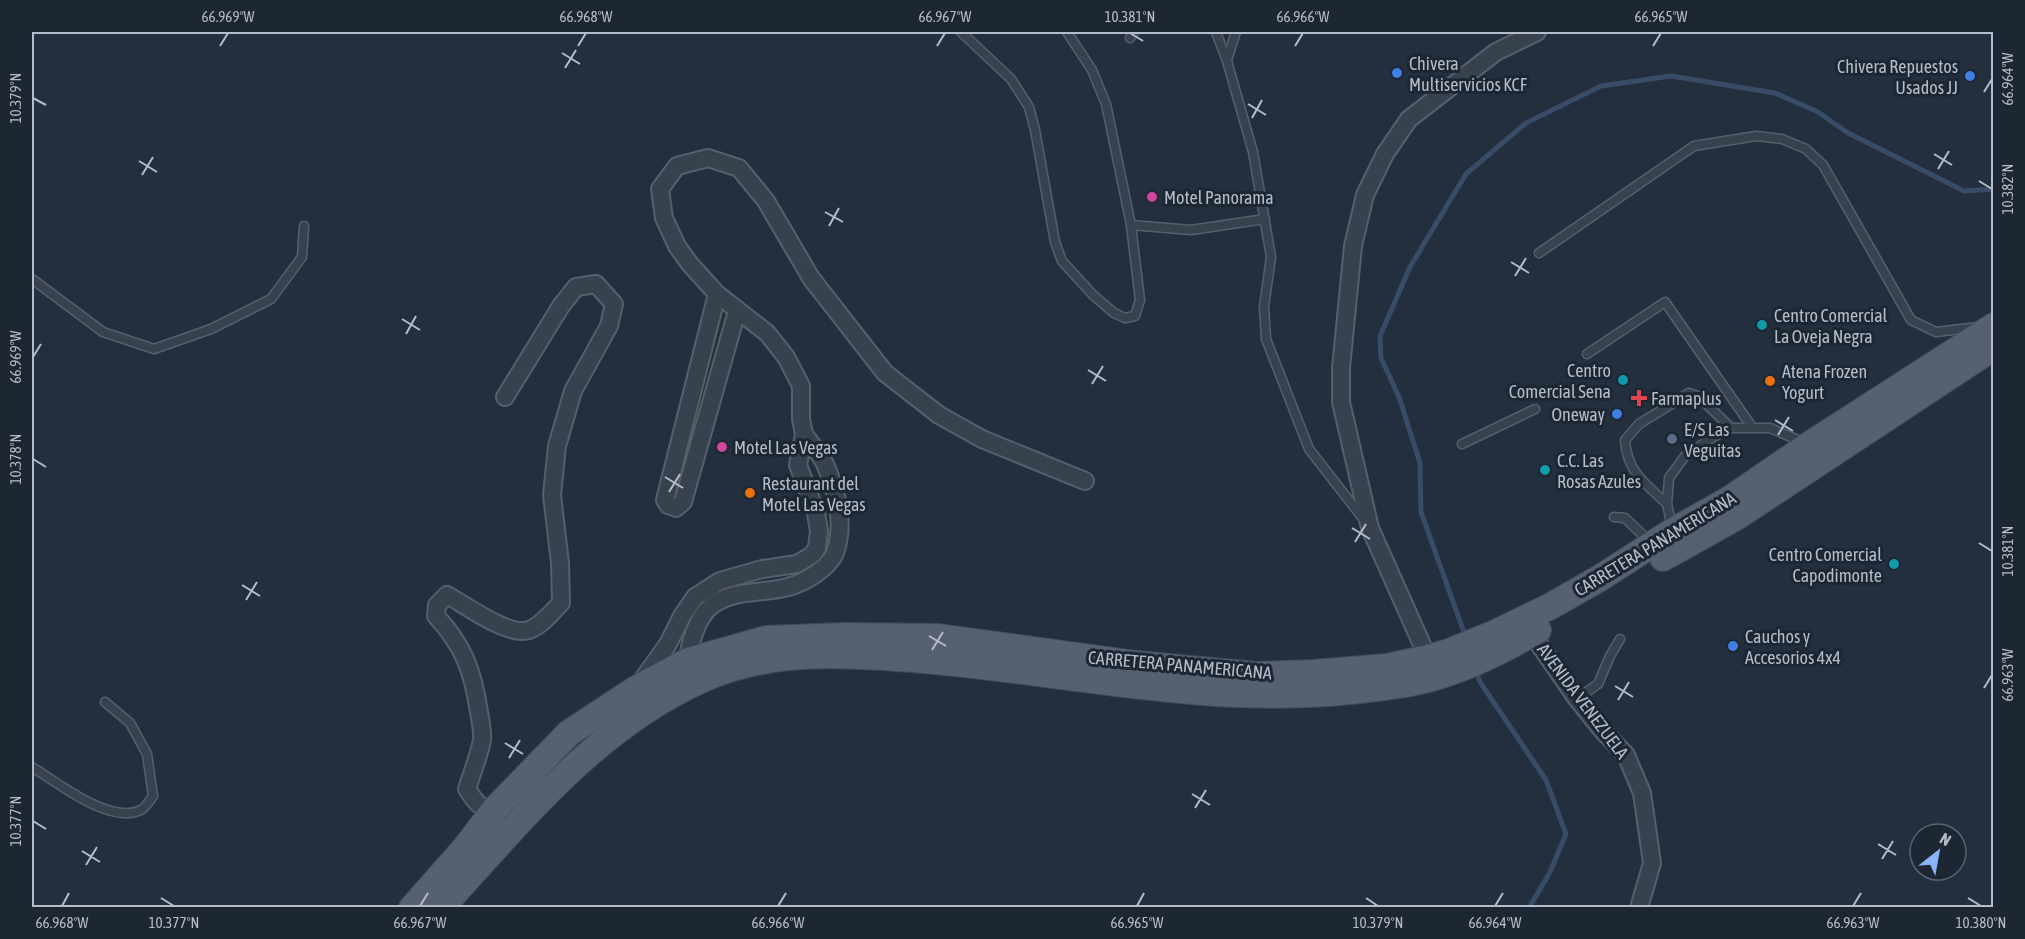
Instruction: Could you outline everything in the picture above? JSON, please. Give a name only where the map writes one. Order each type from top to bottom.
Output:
[{"type":"main road","name":"CARRETERA PANAMERICANA","points":[[1497,642],[1551,606],[1669,541],[1738,516],[1819,451],[1994,325]]},
{"type":"main road","name":"CARRETERA PANAMERICANA","points":[[1819,451],[1994,348]]},
{"type":"main road","name":"CARRETERA PANAMERICANA","points":[[436,898],[466,847],[495,809],[569,733],[636,688],[688,661],[766,639],[844,636],[938,637],[1125,662],[1256,675],[1387,667],[1444,660],[1497,642],[1532,634],[1580,608],[1669,541]]},
{"type":"main road","name":"CARRETERA PANAMERICANA","points":[[412,908],[436,898],[498,845],[558,781],[651,705],[705,678],[752,663],[797,657],[849,654],[950,662],[1215,694],[1270,696],[1324,694],[1403,685],[1430,679],[1444,660]]},
{"type":"main road","points":[[462,908],[498,845]]},
{"type":"main road","points":[[407,908],[436,898]]},
{"type":"street","points":[[1444,660],[1370,528],[1341,402],[1341,368],[1353,246],[1365,195],[1385,154],[1409,119],[1496,52],[1538,32]]},
{"type":"street","points":[[636,688],[668,644],[682,616],[695,597],[720,581],[762,569],[797,564],[812,555],[818,548],[819,531],[816,513],[798,465],[804,434],[801,418],[801,386],[786,357],[767,333],[717,294],[677,246],[664,218],[660,189],[677,166],[708,158],[739,168],[759,193],[811,278],[885,373],[939,415],[982,438],[1085,481]]},
{"type":"street","points":[[495,809],[487,809],[477,804],[467,789],[482,738],[473,677],[464,653],[436,616],[437,605],[447,595],[509,629],[528,631],[547,618],[561,603],[560,563],[552,495],[557,446],[573,391],[609,326],[614,304],[596,284],[576,286],[561,306],[505,397]]},
{"type":"street","points":[[717,294],[664,500],[668,505],[676,508],[683,502],[737,311]]},
{"type":"street","points":[[688,661],[693,636],[709,608],[730,596],[790,587],[826,565],[835,554],[839,505],[824,462],[804,434]]},
{"type":"street","name":"AVENIDA VENEZUELA","points":[[1532,634],[1577,699],[1626,755],[1642,793],[1652,863],[1639,908]]},
{"type":"lane","points":[[961,32],[1011,79],[1029,107],[1055,242],[1062,261],[1093,295],[1114,313],[1125,318],[1135,316],[1140,300],[1131,225],[1106,104],[1092,70],[1067,32]]},
{"type":"lane","points":[[1216,32],[1227,61],[1253,152],[1265,219],[1271,257],[1264,307],[1266,339],[1309,449],[1370,528]]},
{"type":"lane","points":[[1227,61],[1236,32]]},
{"type":"lane","points":[[1539,253],[1694,146],[1756,136],[1782,139],[1806,148],[1823,165],[1911,320],[1936,332],[1994,325]]},
{"type":"lane","points":[[1131,225],[1191,230],[1265,219]]},
{"type":"lane","points":[[32,279],[103,332],[154,349],[211,329],[271,299],[302,257],[304,226]]},
{"type":"lane","points":[[1587,354],[1665,302],[1752,427]]},
{"type":"lane","points":[[1667,504],[1633,471],[1626,455],[1625,440],[1639,424],[1689,393],[1698,396],[1731,428]]},
{"type":"lane","points":[[1462,444],[1535,409]]},
{"type":"lane","points":[[1669,541],[1667,504],[1669,478],[1685,456],[1731,428],[1770,428],[1789,434],[1819,451]]},
{"type":"lane","points":[[1614,517],[1625,518],[1669,541]]},
{"type":"lane","points":[[1577,699],[1598,684],[1620,639]]},
{"type":"lane","points":[[32,767],[100,808],[127,814],[143,809],[153,796],[147,754],[130,723],[105,702]]},
{"type":"waterway","points":[[1466,638],[1421,512],[1420,463],[1399,397],[1381,358],[1380,336],[1410,267],[1466,174],[1526,123],[1601,86],[1671,76],[1775,93],[1818,112],[1848,133],[1964,191],[1994,189]]},
{"type":"waterway","points":[[1476,670],[1480,682],[1546,780],[1566,834],[1550,872],[1529,908]]},
{"type":"place","name":"Chivera Multiservicios KCF","points":[[1397,73]]},
{"type":"place","name":"Chivera Repuestos Usados JJ","points":[[1970,76]]},
{"type":"place","name":"Motel Panorama","points":[[1152,197]]},
{"type":"place","name":"Centro Comercial La Oveja Negra","points":[[1762,325]]},
{"type":"place","name":"Centro Comercial Sena","points":[[1623,380]]},
{"type":"place","name":"Atena Frozen Yogurt","points":[[1770,381]]},
{"type":"place","name":"Farmaplus","points":[[1639,398]]},
{"type":"place","name":"Oneway","points":[[1617,414]]},
{"type":"place","name":"E/S Las Veguitas","points":[[1672,439]]},
{"type":"place","name":"Motel Las Vegas","points":[[722,447]]},
{"type":"place","name":"C.C. Las Rosas Azules","points":[[1545,470]]},
{"type":"place","name":"Restaurant del Motel Las Vegas","points":[[750,493]]},
{"type":"place","name":"Centro Comercial Capodimonte","points":[[1894,564]]},
{"type":"place","name":"Cauchos y Accesorios 4x4","points":[[1733,646]]}]
